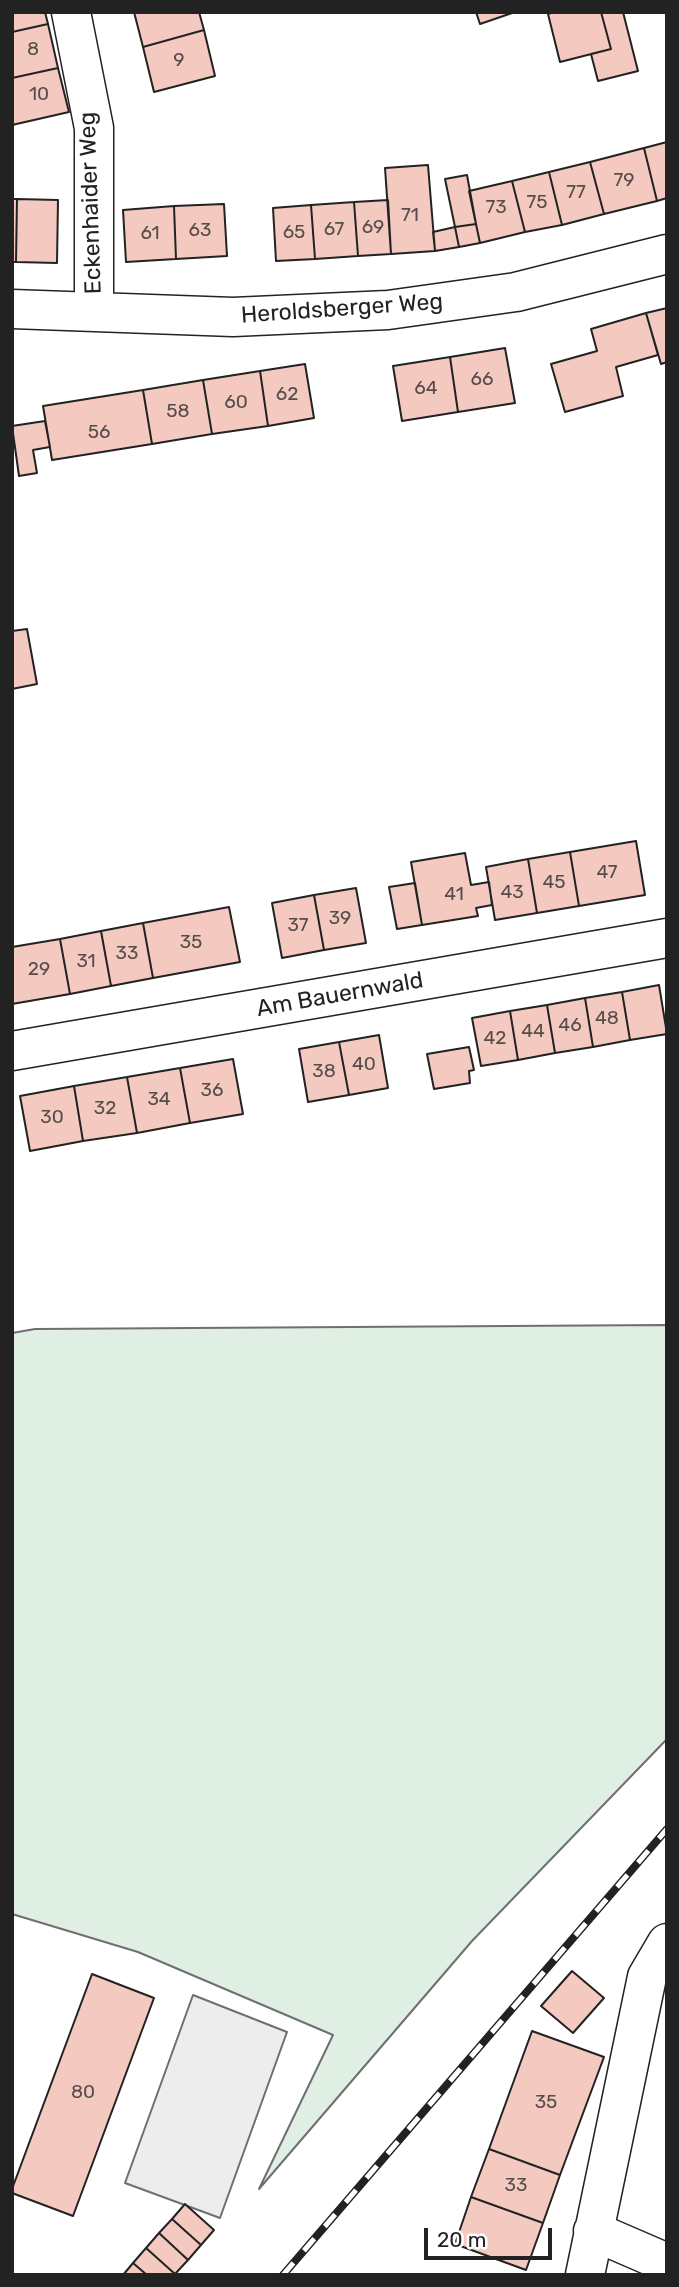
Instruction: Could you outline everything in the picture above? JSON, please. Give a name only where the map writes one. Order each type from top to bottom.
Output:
[{"type":"street","name":"Eckenhaider Weg","points":[[71,12],[94,128],[94,311]]},
{"type":"street","name":"Heroldsberger Weg","points":[[12,309],[233,317],[388,310],[516,292],[667,254]]},
{"type":"street","name":"Am Bauernwald","points":[[12,1051],[667,938]]},
{"type":"street","points":[[585,2275],[647,1977],[667,1943]]},
{"type":"street","points":[[593,2231],[667,2263]]},
{"type":"green space","points":[[667,1325],[667,1739],[472,1941],[259,2189],[333,2035],[138,1952],[12,1914],[12,1333],[35,1329]]},
{"type":"shaded area","points":[[193,1995],[287,2032],[220,2218],[125,2183]]},
{"type":"building","points":[[12,12],[45,12],[48,24],[12,32]]},
{"type":"building","points":[[134,12],[199,12],[204,30],[143,47]]},
{"type":"building","points":[[476,12],[515,12],[480,24]]},
{"type":"building","points":[[601,12],[611,49],[560,62],[548,14]]},
{"type":"building","points":[[601,12],[623,12],[638,71],[598,81],[591,54],[611,49]]},
{"type":"building","points":[[48,24],[58,68],[12,78],[12,32]]},
{"type":"building","points":[[204,30],[215,76],[154,92],[143,47]]},
{"type":"building","points":[[58,68],[69,112],[12,125],[12,78]]},
{"type":"building","points":[[667,142],[667,198],[657,201],[644,148]]},
{"type":"building","points":[[644,148],[657,201],[604,214],[590,162]]},
{"type":"building","points":[[590,162],[604,214],[562,225],[549,172]]},
{"type":"building","points":[[428,165],[435,251],[391,254],[385,168]]},
{"type":"building","points":[[549,172],[562,225],[525,232],[512,181]]},
{"type":"building","points":[[467,175],[476,224],[455,227],[445,179]]},
{"type":"building","points":[[512,181],[525,232],[480,243],[469,191]]},
{"type":"building","points":[[12,199],[17,199],[16,262],[12,262]]},
{"type":"building","points":[[17,199],[58,200],[57,263],[16,262]]},
{"type":"building","points":[[388,200],[391,254],[358,256],[354,202]]},
{"type":"building","points":[[354,202],[358,256],[315,259],[311,205]]},
{"type":"building","points":[[224,204],[227,256],[176,259],[174,206]]},
{"type":"building","points":[[311,205],[315,259],[276,261],[273,208]]},
{"type":"building","points":[[174,206],[176,259],[126,262],[123,210]]},
{"type":"building","points":[[476,224],[480,243],[459,247],[455,227]]},
{"type":"building","points":[[455,227],[459,247],[435,251],[433,232]]},
{"type":"building","points":[[667,308],[667,362],[661,364],[646,313]]},
{"type":"building","points":[[646,313],[658,355],[616,367],[623,396],[565,412],[551,364],[597,351],[591,329]]},
{"type":"building","points":[[505,348],[515,403],[458,412],[450,357]]},
{"type":"building","points":[[450,357],[458,412],[402,421],[393,366]]},
{"type":"building","points":[[305,364],[314,418],[268,426],[260,371]]},
{"type":"building","points":[[260,371],[268,426],[212,434],[203,380]]},
{"type":"building","points":[[203,380],[212,434],[152,444],[143,390]]},
{"type":"building","points":[[143,390],[152,444],[52,460],[43,406]]},
{"type":"building","points":[[45,421],[50,447],[33,450],[37,473],[19,476],[12,426]]},
{"type":"building","points":[[27,629],[37,684],[12,689],[12,631]]},
{"type":"building","points":[[636,841],[645,895],[579,906],[570,852]]},
{"type":"building","points":[[570,852],[579,906],[537,913],[528,859]]},
{"type":"building","points":[[465,853],[471,885],[489,882],[492,905],[476,908],[478,916],[422,925],[411,862]]},
{"type":"building","points":[[528,859],[537,913],[495,920],[486,867]]},
{"type":"building","points":[[415,883],[422,925],[397,929],[389,887]]},
{"type":"building","points":[[356,888],[366,943],[324,950],[314,895]]},
{"type":"building","points":[[314,895],[324,950],[282,958],[272,903]]},
{"type":"building","points":[[229,907],[240,962],[153,978],[143,923]]},
{"type":"building","points":[[143,923],[153,978],[111,986],[101,931]]},
{"type":"building","points":[[101,931],[111,986],[70,994],[60,939]]},
{"type":"building","points":[[60,939],[70,994],[12,1004],[12,947]]},
{"type":"building","points":[[659,985],[667,1034],[630,1040],[622,992]]},
{"type":"building","points":[[622,992],[630,1040],[593,1047],[585,998]]},
{"type":"building","points":[[585,998],[593,1047],[555,1053],[547,1005]]},
{"type":"building","points":[[547,1005],[555,1053],[518,1060],[510,1011]]},
{"type":"building","points":[[510,1011],[518,1060],[481,1066],[472,1018]]},
{"type":"building","points":[[379,1035],[388,1088],[349,1095],[339,1042]]},
{"type":"building","points":[[339,1042],[349,1095],[308,1102],[299,1049]]},
{"type":"building","points":[[469,1047],[474,1070],[469,1071],[470,1083],[434,1089],[427,1054]]},
{"type":"building","points":[[233,1059],[243,1114],[190,1123],[180,1068]]},
{"type":"building","points":[[180,1068],[190,1123],[137,1133],[127,1077]]},
{"type":"building","points":[[127,1077],[137,1133],[83,1141],[74,1086]]},
{"type":"building","points":[[74,1086],[83,1141],[30,1151],[20,1096]]},
{"type":"building","points":[[572,1971],[604,1998],[573,2033],[541,2006]]},
{"type":"building","points":[[92,1974],[154,1998],[73,2216],[12,2193],[12,2189]]},
{"type":"building","points":[[532,2031],[604,2057],[560,2175],[489,2149]]},
{"type":"building","points":[[489,2149],[560,2175],[543,2223],[471,2197]]},
{"type":"building","points":[[471,2197],[543,2223],[526,2270],[455,2244]]},
{"type":"building","points":[[185,2204],[214,2230],[201,2245],[172,2219]]},
{"type":"building","points":[[172,2219],[201,2245],[188,2260],[159,2233]]},
{"type":"building","points":[[159,2233],[188,2260],[175,2274],[146,2248]]},
{"type":"building","points":[[146,2248],[175,2275],[147,2275],[133,2263]]},
{"type":"building","points":[[133,2263],[147,2275],[123,2275]]},
{"type":"railway","points":[[283,2275],[667,1829]]}]
